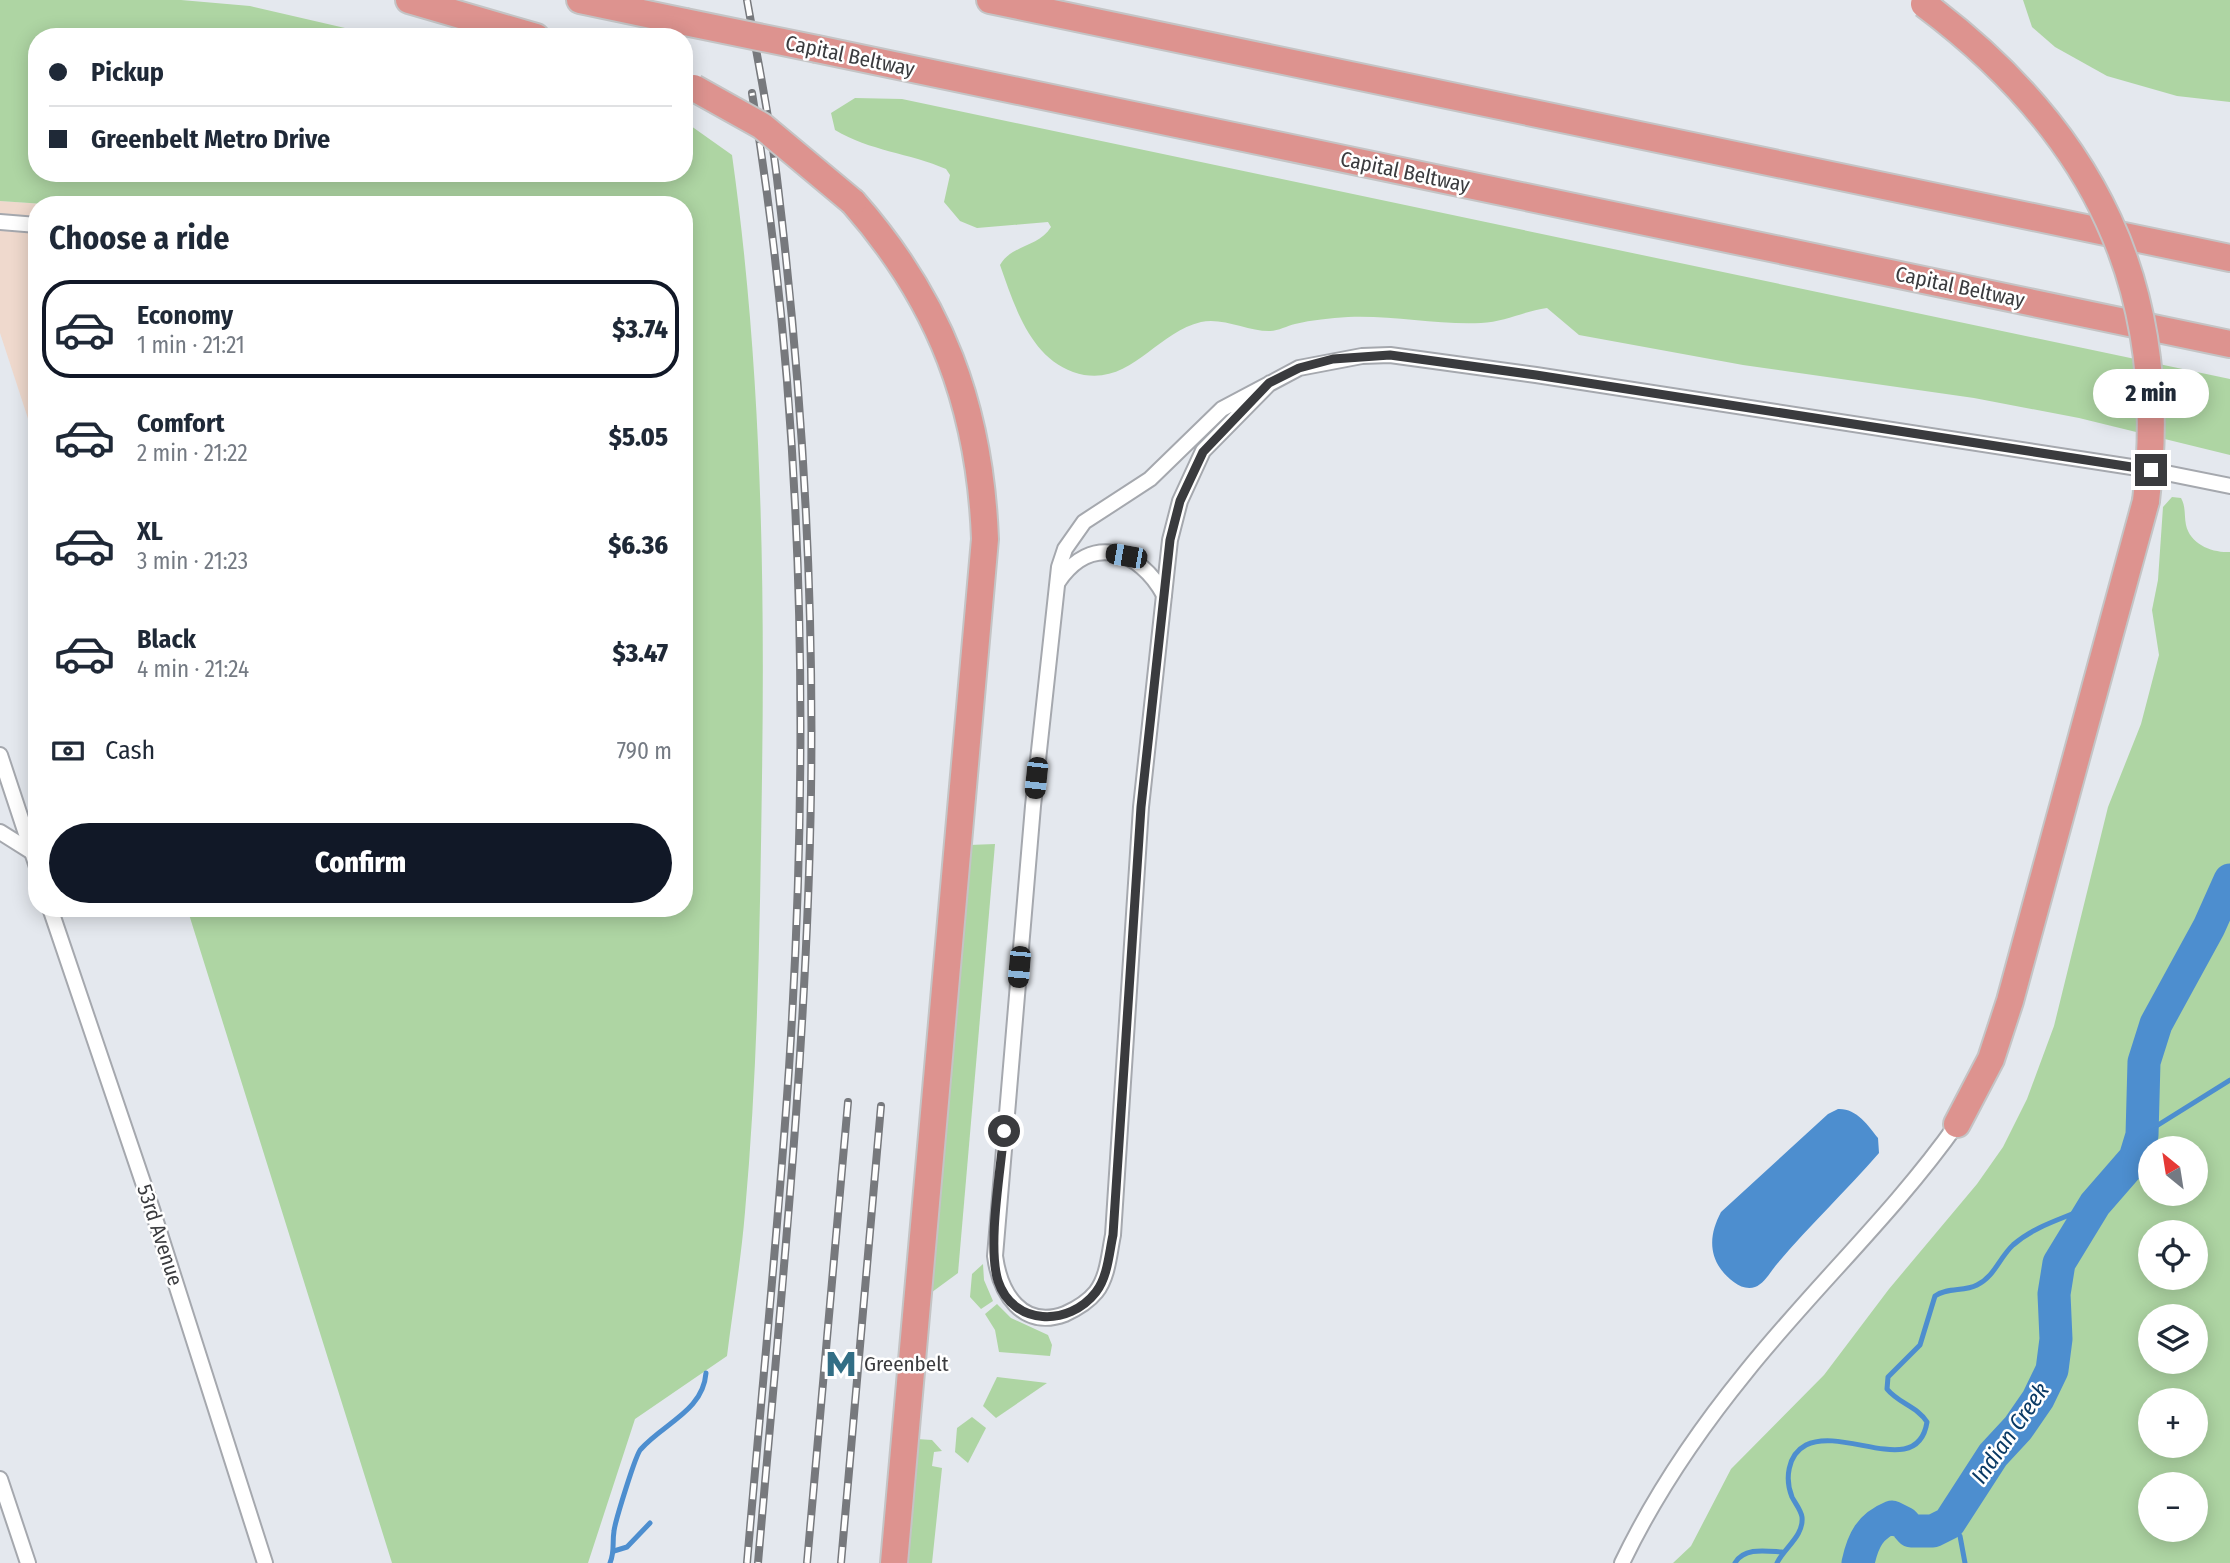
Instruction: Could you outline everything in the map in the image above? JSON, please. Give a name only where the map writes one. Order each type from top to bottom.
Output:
[{"type":"highway","points":[[408,0],[505,28]]},
{"type":"highway","name":"Capital Beltway","points":[[580,0],[2230,344]]},
{"type":"highway","points":[[990,0],[2230,258]]},
{"type":"highway","points":[[1920,2],[2001,66],[2035,104],[2065,142],[2110,222],[2128,267],[2141,315],[2148,359],[2152,450],[2146,501],[2010,1001],[1991,1059],[1957,1124]]},
{"type":"highway","points":[[693,88],[762,126],[853,202],[881,234],[914,282],[949,351],[964,395],[983,493],[985,539],[894,1563]]},
{"type":"street","points":[[0,222],[28,224]]},
{"type":"street","points":[[1269,383],[1216,435],[1194,468],[1174,519],[1141,807],[1113,1235],[1104,1276],[1096,1292],[1072,1311],[1041,1319],[1016,1307],[1006,1296],[998,1280],[995,1256],[1033,806],[1057,584],[1065,549],[1084,522],[1150,479],[1222,409],[1269,383],[1299,368],[1333,359],[1390,355],[2151,470],[2230,486]]},
{"type":"street","points":[[1057,584],[1063,574],[1083,559],[1108,552],[1133,558],[1140,563],[1164,595]]},
{"type":"street","points":[[0,755],[28,840]]},
{"type":"street","points":[[0,832],[28,850]]},
{"type":"street","name":"53rd Avenue","points":[[53,917],[152,1209],[265,1563]]},
{"type":"street","points":[[1622,1563],[1667,1479],[1747,1370],[1929,1163],[1957,1124]]},
{"type":"street","points":[[0,1479],[28,1563]]},
{"type":"shaded area","points":[[0,201],[28,203],[28,419],[0,333]]},
{"type":"green space","points":[[0,0],[181,0],[250,6],[345,28],[28,28],[28,182],[693,182],[693,127],[732,155],[742,232],[755,388],[763,621],[758,995],[743,1230],[727,1356],[635,1419],[588,1563],[392,1563],[190,917],[693,917],[693,196],[28,196],[28,203],[0,201]]},
{"type":"green space","points":[[2023,0],[2230,0],[2230,102],[2177,96],[2107,76],[2055,47],[2032,27]]},
{"type":"green space","points":[[855,98],[902,99],[2230,379],[2230,455],[2079,418],[1974,398],[1743,365],[1579,335],[1547,308],[1481,323],[1348,317],[1308,321],[1269,331],[1218,321],[1201,322],[1184,328],[1140,358],[1110,374],[1092,376],[1073,372],[1045,354],[1034,341],[1018,312],[1000,265],[1011,253],[1046,234],[1051,227],[1048,222],[977,228],[960,221],[944,202],[950,175],[946,169],[862,143],[835,130],[831,113]]},
{"type":"green space","points":[[2172,497],[2181,498],[2186,525],[2192,537],[2209,549],[2230,552],[2230,1563],[1673,1563],[1691,1546],[1731,1469],[1824,1375],[1889,1289],[1977,1184],[2003,1147],[2027,1099],[2054,1026],[2108,807],[2141,724],[2159,655],[2152,610],[2158,580],[2163,507]]},
{"type":"green space","points":[[995,844],[958,1273],[928,1295],[969,845]]},
{"type":"green space","points":[[983,1264],[984,1280],[993,1301],[981,1309],[970,1297],[972,1274]]},
{"type":"green space","points":[[997,1304],[1011,1318],[1048,1335],[1052,1345],[1050,1356],[999,1352],[995,1330],[985,1314]]},
{"type":"green space","points":[[997,1377],[1047,1383],[996,1418],[983,1406]]},
{"type":"green space","points":[[972,1417],[986,1428],[968,1463],[955,1452],[957,1428]]},
{"type":"green space","points":[[917,1439],[932,1440],[942,1451],[934,1452],[932,1466],[942,1468],[932,1563],[908,1563]]},
{"type":"water","points":[[1838,1109],[1856,1114],[1866,1123],[1878,1138],[1879,1153],[1761,1283],[1745,1288],[1735,1283],[1720,1268],[1712,1247],[1713,1233],[1721,1212],[1828,1114]]},
{"type":"waterway","name":"Indian Creek","points":[[1858,1563],[1862,1547],[1873,1529],[1892,1517],[1904,1523],[1911,1531],[1933,1531],[1949,1523],[1993,1455],[2018,1428],[2038,1399],[2052,1370],[2056,1339],[2054,1294],[2059,1263],[2095,1204],[2135,1158],[2142,1135],[2144,1062],[2156,1024],[2209,927],[2230,880]]},
{"type":"waterway","points":[[2142,1135],[2230,1080]]},
{"type":"waterway","points":[[1777,1563],[1797,1536],[1802,1524],[1788,1476],[1791,1461],[1800,1449],[1822,1441],[1895,1450],[1910,1447],[1921,1439],[1927,1422],[1887,1389],[1888,1377],[1920,1345],[1935,1296],[1945,1291],[1977,1285],[1988,1277],[2008,1250],[2022,1238],[2042,1226],[2095,1204]]},
{"type":"waterway","points":[[610,1563],[615,1525],[638,1453],[690,1407],[698,1397],[706,1373]]},
{"type":"waterway","points":[[614,1551],[627,1547],[650,1523]]},
{"type":"waterway","points":[[1949,1523],[1960,1536],[1965,1563]]},
{"type":"waterway","points":[[1735,1563],[1750,1552],[1782,1552]]},
{"type":"waterway","name":"Indian Creek","points":[[1859,1557],[1863,1563]]},
{"type":"railway","points":[[747,0],[775,163],[794,338],[805,489],[811,716],[808,889],[798,1082],[758,1563]]},
{"type":"railway","points":[[747,1563],[789,1068],[800,825],[798,580],[793,457],[770,214],[752,93]]},
{"type":"railway","points":[[807,1563],[848,1102]]},
{"type":"railway","points":[[841,1563],[881,1106]]},
{"type":"place","name":"Greenbelt","points":[[841,1364]]},
{"type":"route","points":[[1004,1131],[995,1256],[998,1280],[1006,1296],[1016,1307],[1041,1319],[1056,1317],[1072,1311],[1096,1292],[1104,1276],[1113,1235],[1141,807],[1174,519],[1203,452],[1216,435],[1269,383],[1299,368],[1333,359],[1390,355],[2151,470]]}]
